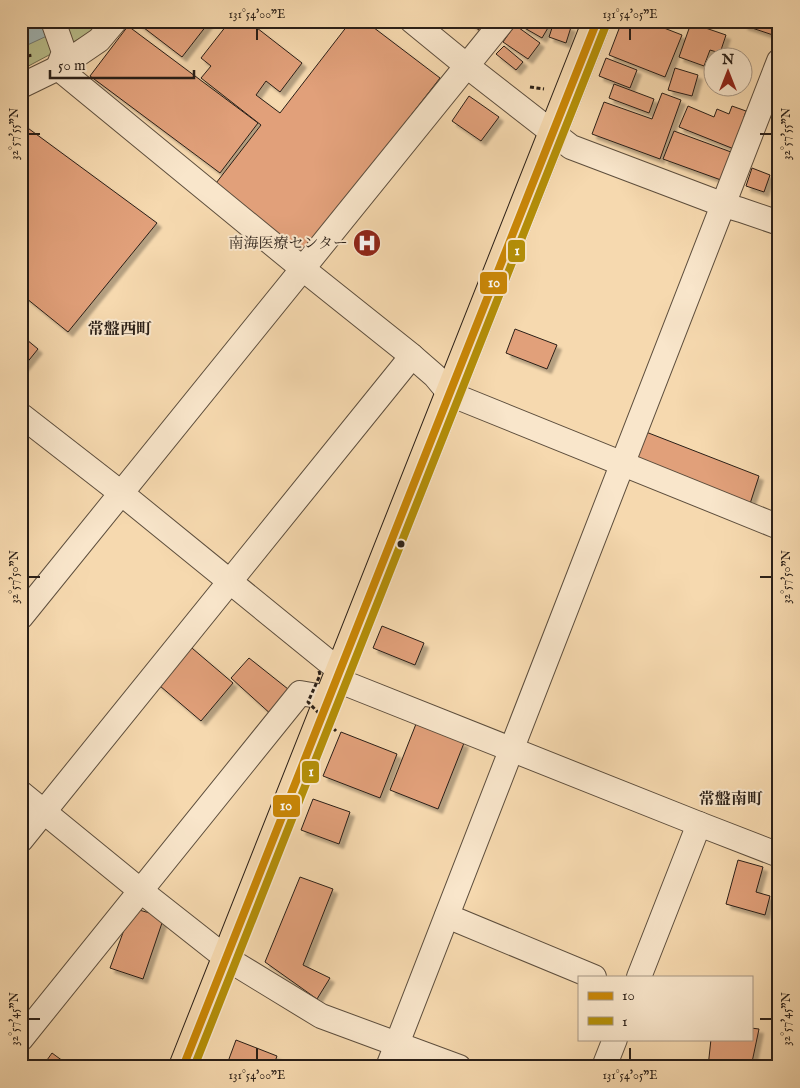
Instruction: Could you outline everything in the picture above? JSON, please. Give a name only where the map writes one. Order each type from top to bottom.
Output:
[{"type":"highway","points":[[183,1067],[331,680],[450,394],[598,21]]},
{"type":"street","points":[[53,21],[61,60],[303,269],[412,356],[435,376],[450,394],[779,527]]},
{"type":"street","points":[[21,86],[61,60],[99,40],[114,21]]},
{"type":"street","points":[[412,21],[571,147],[779,224]]},
{"type":"street","points":[[21,617],[503,21]]},
{"type":"street","points":[[388,1067],[779,61]]},
{"type":"street","points":[[21,840],[412,356]]},
{"type":"street","points":[[22,416],[121,493],[325,659],[331,680]]},
{"type":"street","points":[[21,1039],[300,694],[331,680],[779,854]]},
{"type":"street","points":[[21,792],[226,958],[321,1016],[459,1067]]},
{"type":"street","points":[[639,976],[699,824]]},
{"type":"street","points":[[447,916],[592,976]]},
{"type":"street","points":[[604,1067],[615,1040]]},
{"type":"path","points":[[331,680],[320,675],[308,702],[336,731]]},
{"type":"green space","points":[[21,21],[99,21],[92,32],[21,70]]},
{"type":"shaded area","points":[[21,21],[44,21],[49,35],[21,48]]},
{"type":"building","points":[[135,21],[210,21],[182,57]]},
{"type":"building","points":[[230,21],[248,21],[302,63],[280,92],[266,81],[256,95],[280,113],[351,21],[365,21],[440,78],[302,255],[213,187],[261,125],[201,78],[211,66],[201,58]]},
{"type":"building","points":[[468,21],[488,21],[480,31]]},
{"type":"building","points":[[524,21],[552,21],[542,38],[521,26]]},
{"type":"building","points":[[622,21],[646,21],[682,35],[665,77],[609,55]]},
{"type":"building","points":[[745,21],[779,21],[779,37],[743,25]]},
{"type":"building","points":[[554,22],[571,27],[566,43],[549,37]]},
{"type":"building","points":[[691,23],[726,35],[722,48],[702,48],[702,65],[679,57]]},
{"type":"building","points":[[515,25],[540,43],[528,59],[503,42]]},
{"type":"building","points":[[128,26],[258,123],[220,173],[90,76]]},
{"type":"building","points":[[504,46],[523,62],[516,70],[496,54]]},
{"type":"building","points":[[606,58],[637,70],[630,88],[599,76]]},
{"type":"building","points":[[675,68],[698,75],[692,96],[668,90]]},
{"type":"building","points":[[614,84],[654,99],[649,113],[609,98]]},
{"type":"building","points":[[662,93],[681,100],[660,159],[592,134],[604,102],[652,119]]},
{"type":"building","points":[[469,96],[499,117],[481,141],[452,121]]},
{"type":"building","points":[[688,106],[714,117],[717,109],[729,114],[732,106],[746,111],[744,117],[751,120],[739,151],[679,127]]},
{"type":"building","points":[[21,123],[157,223],[68,332],[21,294]]},
{"type":"building","points":[[674,131],[731,152],[721,180],[663,159]]},
{"type":"building","points":[[779,157],[779,180],[774,179]]},
{"type":"building","points":[[752,168],[770,175],[764,192],[746,186]]},
{"type":"building","points":[[515,329],[557,345],[547,369],[506,353]]},
{"type":"building","points":[[21,335],[38,349],[21,370]]},
{"type":"building","points":[[646,432],[759,476],[748,510],[636,462]]},
{"type":"building","points":[[382,626],[424,643],[415,665],[373,648]]},
{"type":"building","points":[[186,643],[233,683],[201,721],[153,680]]},
{"type":"building","points":[[249,658],[293,693],[273,716],[231,678]]},
{"type":"building","points":[[416,724],[464,743],[438,809],[390,790]]},
{"type":"building","points":[[341,732],[397,754],[380,798],[323,776]]},
{"type":"building","points":[[313,799],[350,812],[339,844],[301,830]]},
{"type":"building","points":[[738,860],[763,867],[756,892],[770,896],[765,915],[726,904]]},
{"type":"building","points":[[300,877],[333,889],[303,965],[330,978],[317,999],[265,962]]},
{"type":"building","points":[[132,908],[164,917],[143,979],[110,968]]},
{"type":"building","points":[[779,976],[779,1007],[772,1005]]},
{"type":"building","points":[[752,1028],[759,1029],[751,1067],[708,1067],[711,1040],[752,1040]]},
{"type":"building","points":[[236,1040],[277,1056],[273,1067],[226,1067]]},
{"type":"building","points":[[52,1053],[71,1067],[42,1067]]},
{"type":"transit line","name":"10","points":[[183,1067],[597,21]]},
{"type":"transit line","name":"1","points":[[194,1067],[606,25]]},
{"type":"place","name":"南海医療センター","points":[[367,243]]},
{"type":"district","name":"常盤西町","points":[[120,330]]},
{"type":"district","name":"常盤南町","points":[[731,800]]}]
